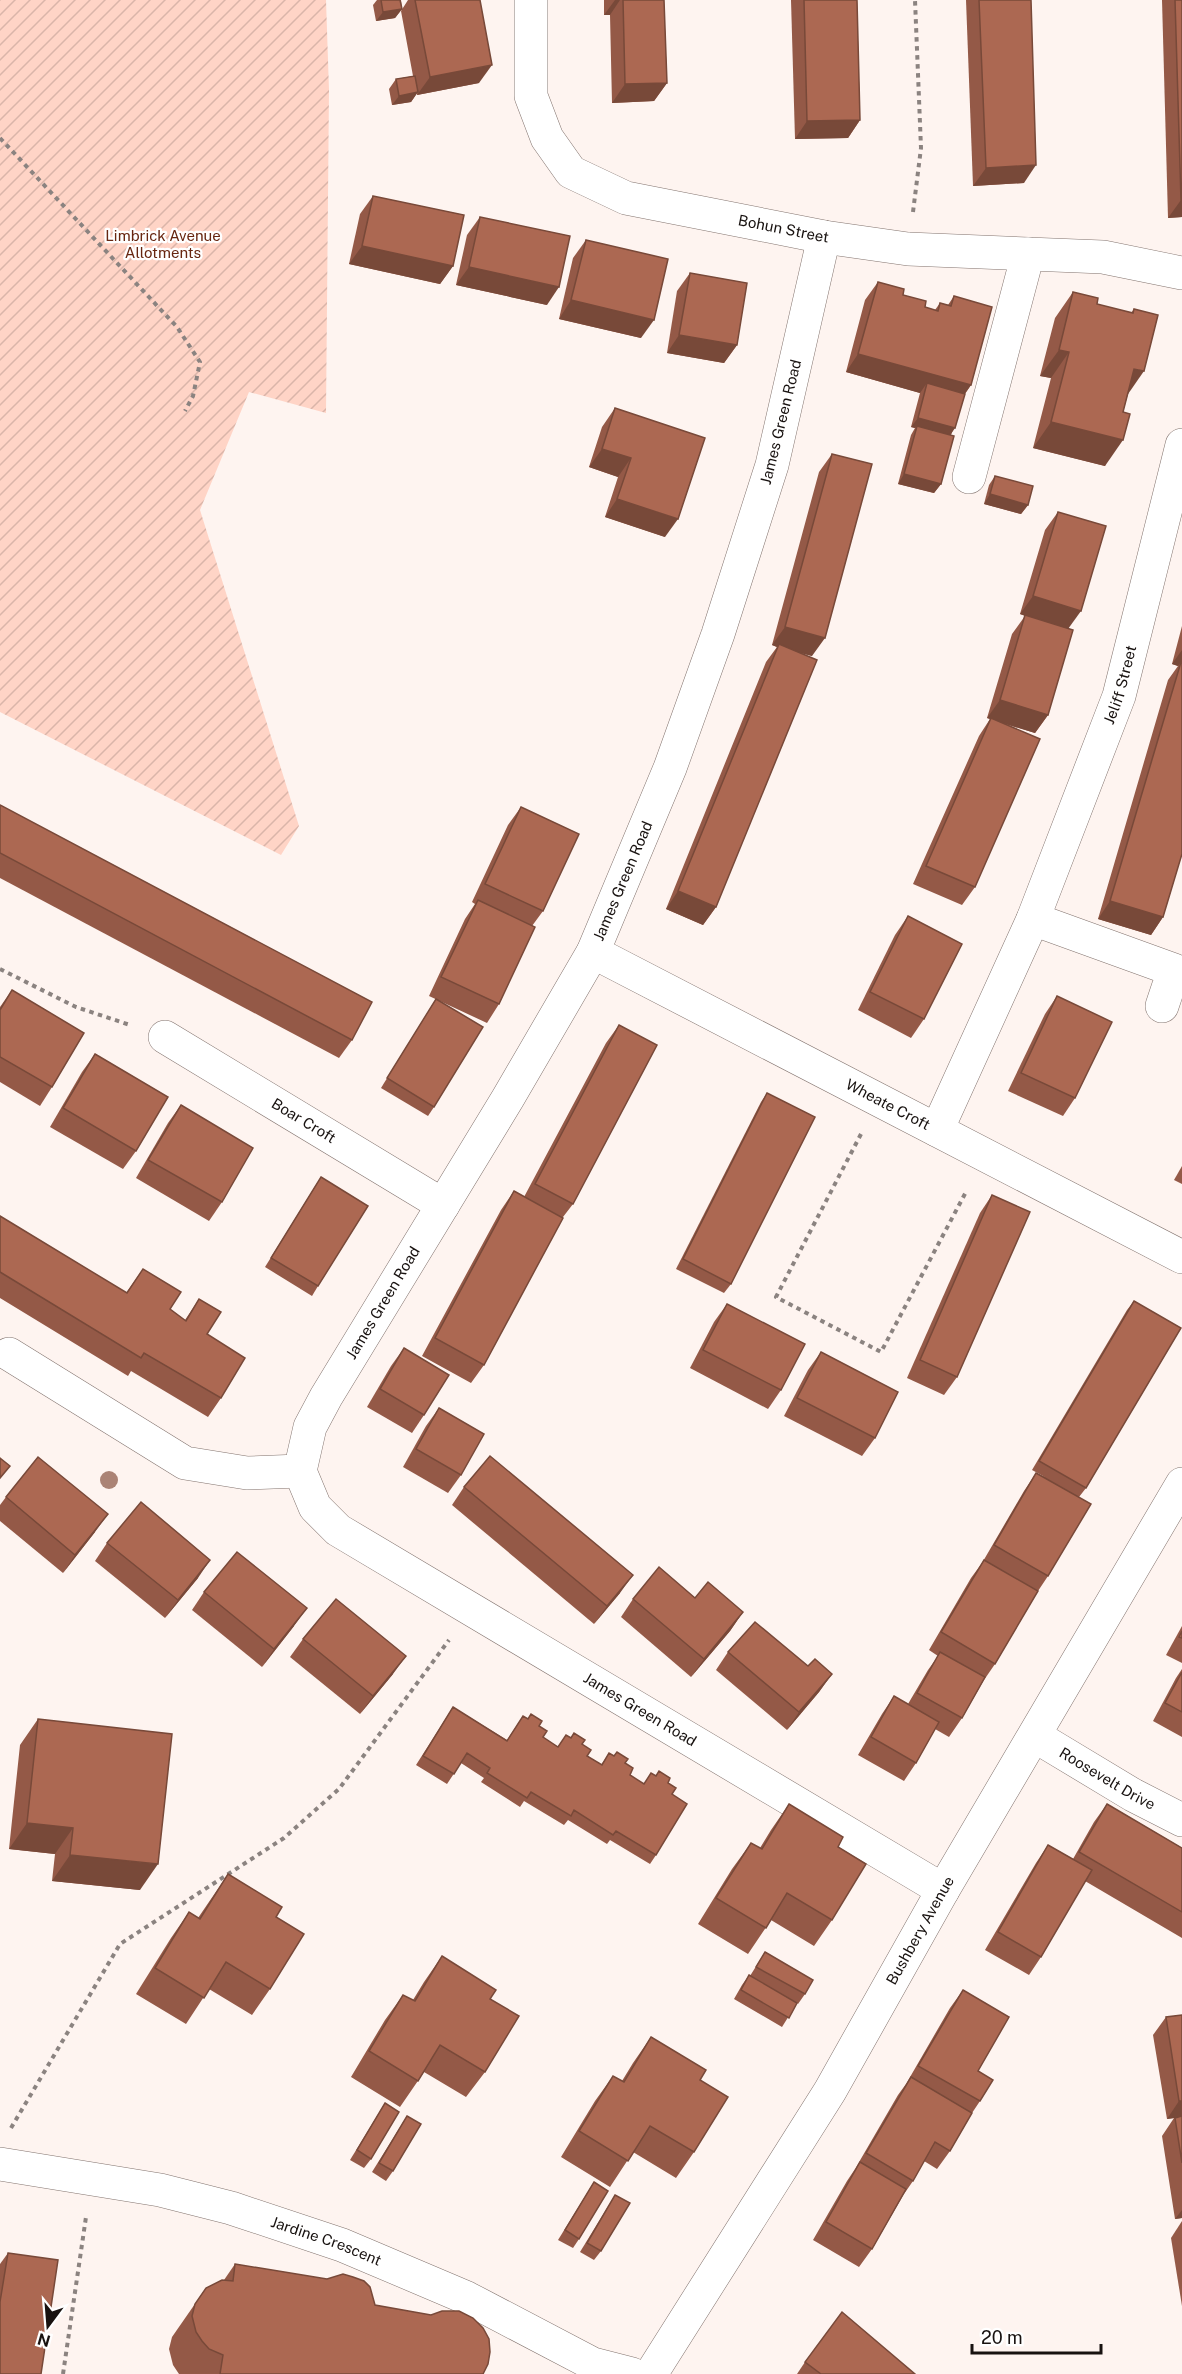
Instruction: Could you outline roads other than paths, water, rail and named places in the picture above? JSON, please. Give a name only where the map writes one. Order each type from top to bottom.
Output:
[{"type":"street","name":"Bohun Street","points":[[531,0],[531,96],[548,138],[571,172],[626,198],[824,237],[908,249],[1103,257],[1182,273]]},
{"type":"street","name":"James Green Road","points":[[824,237],[772,465],[722,622],[670,768],[592,952],[443,1205],[326,1397],[310,1427],[300,1472],[315,1507],[338,1530],[470,1611],[943,1890]]},
{"type":"street","points":[[969,477],[1028,254]]},
{"type":"street","name":"Jeliff Street","points":[[937,1130],[1033,919],[1119,696],[1182,445]]},
{"type":"street","points":[[1033,919],[1174,970],[1162,1006]]},
{"type":"street","name":"Wheate Croft","points":[[592,952],[1182,1257]]},
{"type":"street","name":"Boar Croft","points":[[165,1037],[443,1205]]},
{"type":"street","points":[[9,1354],[185,1463],[247,1473],[300,1472]]},
{"type":"street","name":"Bushbery Avenue","points":[[651,2374],[830,2091],[943,1890],[1182,1484]]},
{"type":"street","name":"Roosevelt Drive","points":[[1035,1737],[1133,1795],[1182,1820]]},
{"type":"street","name":"Jardine Crescent","points":[[3,2150],[91,2177],[159,2190],[231,2208],[342,2245],[467,2298],[593,2364],[632,2374]]},
{"type":"park label","name":"Limbrick Avenue Allotments","points":[[163,244]]}]
